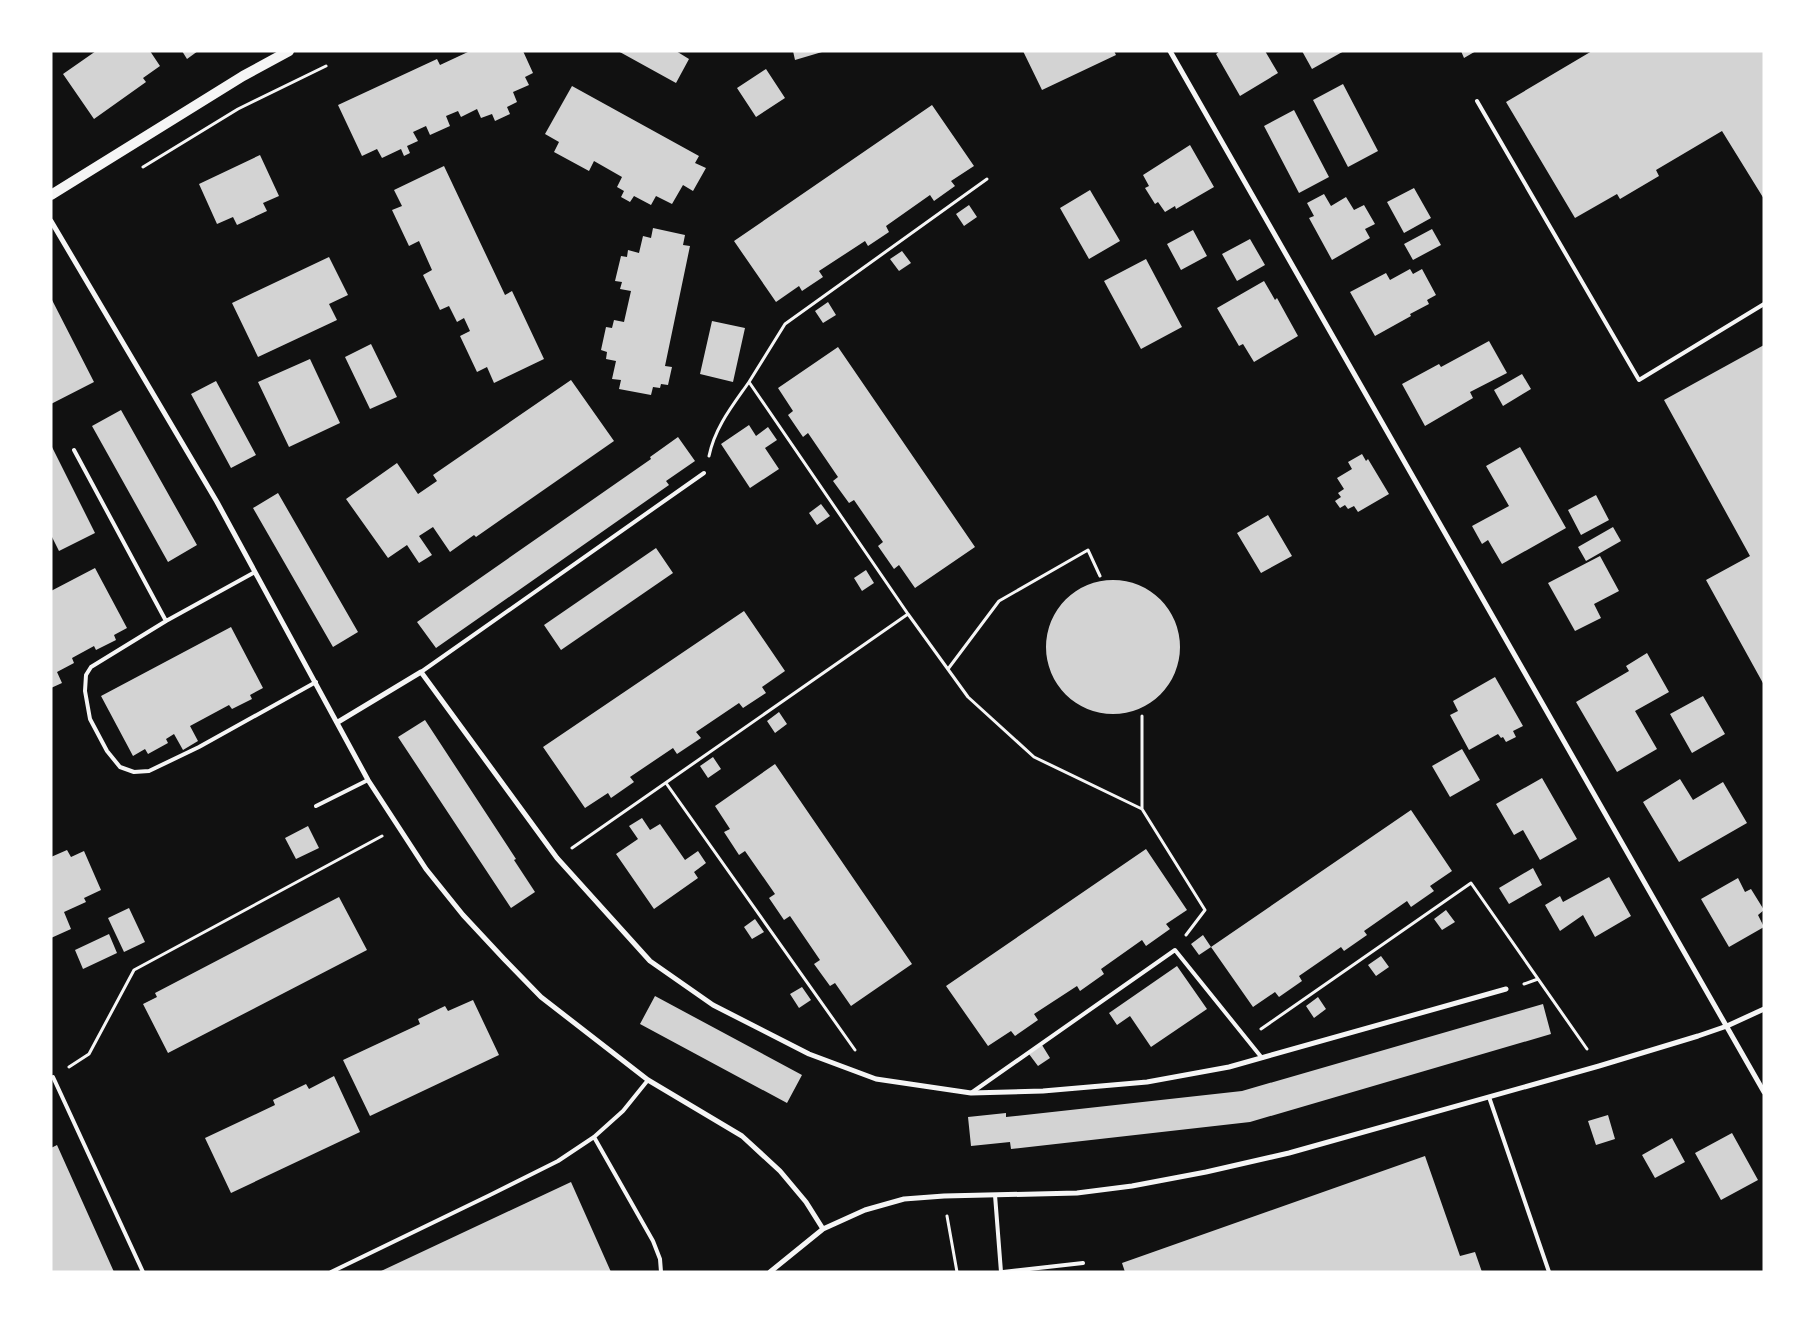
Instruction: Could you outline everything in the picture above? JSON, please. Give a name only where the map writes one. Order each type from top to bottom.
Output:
[{"type":"main road","points":[[51,195],[278,54],[289,51]]},
{"type":"street","points":[[1170,51],[1252,198],[1764,1092]]},
{"type":"street","points":[[51,221],[212,494],[368,780],[426,870],[463,915],[541,997],[648,1080],[742,1136],[780,1171],[806,1202],[823,1229]]},
{"type":"street","points":[[338,722],[422,672],[557,858],[650,961],[705,1000],[808,1054],[876,1079],[971,1093],[1044,1092],[1147,1082],[1229,1067],[1506,989]]},
{"type":"street","points":[[770,1272],[823,1229],[865,1210],[904,1199],[944,1196],[1076,1193],[1132,1186],[1206,1172],[1289,1153],[1599,1066],[1727,1026],[1764,1009]]},
{"type":"lane","points":[[1478,101],[1639,380],[1764,304]]},
{"type":"lane","points":[[74,450],[166,620]]},
{"type":"lane","points":[[422,672],[704,473]]},
{"type":"lane","points":[[254,572],[166,620],[91,666],[86,675],[84,692],[90,719],[107,751],[120,767],[134,772],[149,770],[199,747],[316,682]]},
{"type":"lane","points":[[316,806],[368,780]]},
{"type":"lane","points":[[971,1093],[1175,950],[1262,1058]]},
{"type":"lane","points":[[53,1077],[143,1272]]},
{"type":"lane","points":[[331,1272],[558,1161],[594,1137],[623,1111],[648,1080]]},
{"type":"lane","points":[[1488,1096],[1549,1272]]},
{"type":"lane","points":[[594,1137],[653,1241],[660,1259],[661,1272]]},
{"type":"lane","points":[[995,1195],[1002,1272],[1083,1263]]},
{"type":"path","points":[[138,170],[238,109],[326,66]]},
{"type":"path","points":[[704,473],[715,436],[724,418],[785,324],[987,179]]},
{"type":"path","points":[[749,382],[908,614],[968,697],[1034,757],[1142,809]]},
{"type":"path","points":[[948,669],[999,601],[1088,550],[1100,576]]},
{"type":"path","points":[[557,858],[908,614]]},
{"type":"path","points":[[1142,716],[1142,809],[1205,910],[1175,950]]},
{"type":"path","points":[[666,783],[876,1079]]},
{"type":"path","points":[[53,1077],[89,1054],[134,970],[398,827]]},
{"type":"path","points":[[1247,1039],[1471,883],[1599,1066]]},
{"type":"path","points":[[944,1196],[957,1272]]},
{"type":"building","points":[[96,51],[150,51],[160,66],[143,78],[146,82],[94,119],[63,74]]},
{"type":"building","points":[[182,51],[198,51],[187,59]]},
{"type":"building","points":[[470,51],[523,51],[533,73],[525,77],[529,85],[513,92],[517,102],[507,107],[510,114],[495,121],[492,114],[481,118],[477,109],[461,117],[458,111],[446,116],[450,126],[430,135],[426,126],[413,132],[418,141],[407,146],[410,153],[404,156],[401,149],[382,158],[377,149],[362,156],[338,105],[437,59],[440,65]]},
{"type":"building","points":[[618,51],[676,51],[689,59],[676,83]]},
{"type":"building","points":[[793,51],[822,51],[822,52],[795,60]]},
{"type":"building","points":[[1023,51],[1114,51],[1116,55],[1042,90]]},
{"type":"building","points":[[1220,51],[1265,51],[1278,73],[1240,96],[1216,54]]},
{"type":"building","points":[[1302,51],[1344,51],[1312,69]]},
{"type":"building","points":[[1461,51],[1476,51],[1464,58]]},
{"type":"building","points":[[1592,51],[1764,51],[1764,199],[1722,131],[1656,170],[1659,176],[1620,199],[1617,194],[1575,218],[1506,102]]},
{"type":"building","points":[[766,69],[785,98],[756,117],[737,88]]},
{"type":"building","points":[[1343,84],[1378,151],[1348,167],[1313,100]]},
{"type":"building","points":[[572,86],[699,156],[695,163],[706,168],[693,191],[683,185],[672,204],[656,196],[651,205],[634,196],[630,202],[621,197],[624,191],[617,187],[622,177],[594,161],[589,171],[554,152],[559,142],[545,134]]},
{"type":"building","points":[[932,105],[974,166],[951,181],[955,186],[934,201],[930,195],[886,226],[889,232],[868,246],[865,241],[819,271],[823,277],[802,291],[799,286],[776,302],[734,241]]},
{"type":"building","points":[[1294,110],[1329,177],[1299,193],[1264,126]]},
{"type":"building","points":[[1190,145],[1214,187],[1176,209],[1175,206],[1165,212],[1158,202],[1155,204],[1145,188],[1149,186],[1143,175]]},
{"type":"building","points":[[260,155],[279,196],[263,203],[267,211],[237,225],[233,217],[217,224],[199,184]]},
{"type":"building","points":[[444,166],[505,295],[512,291],[544,359],[494,383],[487,367],[477,372],[460,336],[470,331],[464,318],[457,322],[449,306],[440,310],[423,275],[432,270],[419,241],[409,246],[392,210],[402,206],[394,190]]},
{"type":"building","points":[[1414,188],[1431,218],[1404,233],[1387,202]]},
{"type":"building","points":[[1090,190],[1120,241],[1089,259],[1060,208]]},
{"type":"building","points":[[1324,194],[1331,206],[1346,197],[1354,210],[1364,205],[1375,224],[1365,229],[1370,238],[1332,260],[1309,218],[1314,216],[1307,203]]},
{"type":"building","points":[[969,205],[977,217],[964,226],[956,214]]},
{"type":"building","points":[[653,228],[685,235],[683,245],[690,246],[665,366],[672,367],[668,385],[661,384],[660,388],[653,387],[651,395],[619,389],[621,380],[612,379],[616,361],[606,359],[607,352],[601,350],[606,327],[612,328],[614,320],[624,322],[631,291],[620,289],[622,282],[615,281],[621,256],[627,257],[628,250],[639,253],[643,236],[651,238]]},
{"type":"building","points":[[1432,229],[1441,245],[1413,260],[1404,244]]},
{"type":"building","points":[[1193,230],[1207,256],[1181,270],[1167,244]]},
{"type":"building","points":[[1250,239],[1265,265],[1237,281],[1222,254]]},
{"type":"building","points":[[902,251],[911,263],[899,271],[890,259]]},
{"type":"building","points":[[329,257],[348,295],[329,304],[337,320],[258,357],[232,303]]},
{"type":"building","points":[[1146,259],[1182,327],[1141,349],[1104,281]]},
{"type":"building","points":[[1410,269],[1413,274],[1422,269],[1436,295],[1427,300],[1429,304],[1375,336],[1350,292],[1386,273],[1390,280]]},
{"type":"building","points":[[1264,281],[1275,300],[1277,298],[1298,336],[1254,362],[1243,344],[1239,346],[1217,308]]},
{"type":"building","points":[[51,298],[94,382],[51,404]]},
{"type":"building","points":[[828,302],[836,315],[823,323],[815,311]]},
{"type":"building","points":[[712,321],[745,328],[733,382],[700,374]]},
{"type":"building","points":[[1489,341],[1507,373],[1470,392],[1473,398],[1425,426],[1402,384],[1439,364],[1441,367]]},
{"type":"building","points":[[371,344],[397,397],[370,409],[345,357]]},
{"type":"building","points":[[1764,345],[1764,685],[1706,580],[1750,556],[1664,400]]},
{"type":"building","points":[[838,347],[975,547],[915,588],[899,565],[894,569],[878,546],[883,542],[854,500],[849,503],[833,481],[838,477],[808,433],[803,437],[788,415],[793,411],[778,388]]},
{"type":"building","points":[[310,359],[340,423],[289,447],[258,382]]},
{"type":"building","points":[[1522,374],[1531,389],[1503,406],[1494,390]]},
{"type":"building","points":[[571,380],[614,441],[476,537],[474,535],[450,552],[433,527],[419,536],[432,555],[419,563],[407,545],[388,558],[346,499],[397,463],[418,494],[437,481],[433,475]]},
{"type":"building","points":[[216,381],[256,455],[231,468],[191,394]]},
{"type":"building","points":[[121,410],[197,545],[168,562],[92,426]]},
{"type":"building","points":[[749,425],[756,436],[768,427],[777,440],[765,448],[779,469],[750,488],[721,444]]},
{"type":"building","points":[[678,437],[695,461],[666,481],[669,485],[436,648],[417,622],[651,459],[650,457]]},
{"type":"building","points":[[51,445],[95,533],[59,551],[51,535]]},
{"type":"building","points":[[1520,447],[1566,528],[1502,564],[1488,540],[1482,544],[1472,526],[1509,506],[1486,466]]},
{"type":"building","points":[[1362,454],[1366,461],[1368,459],[1389,494],[1358,512],[1354,506],[1348,509],[1345,505],[1340,508],[1335,501],[1341,497],[1338,493],[1344,489],[1337,478],[1352,469],[1348,462]]},
{"type":"building","points":[[278,493],[358,632],[333,647],[253,508]]},
{"type":"building","points":[[1596,495],[1609,520],[1581,535],[1568,510]]},
{"type":"building","points":[[821,504],[830,516],[817,525],[809,513]]},
{"type":"building","points":[[1268,515],[1292,556],[1261,573],[1237,533]]},
{"type":"building","points":[[1613,527],[1621,541],[1586,561],[1578,547]]},
{"type":"building","points":[[656,548],[673,573],[561,650],[544,625]]},
{"type":"building","points":[[1600,556],[1619,591],[1594,604],[1601,618],[1575,631],[1548,583]]},
{"type":"building","points":[[95,568],[127,628],[114,635],[116,640],[96,650],[94,646],[72,658],[74,663],[57,672],[62,683],[51,688],[51,591]]},
{"type":"building","points":[[866,570],[874,583],[862,591],[854,578]]},
{"type":"building","points":[[1113,580],[1139,585],[1161,599],[1175,621],[1180,647],[1175,673],[1161,695],[1139,709],[1113,714],[1087,709],[1065,695],[1051,673],[1046,647],[1051,621],[1065,599],[1087,585]]},
{"type":"building","points":[[744,611],[785,671],[762,687],[766,693],[743,708],[739,703],[696,732],[701,738],[677,754],[673,748],[630,777],[634,782],[611,798],[608,793],[585,808],[543,747]]},
{"type":"building","points":[[231,627],[263,688],[250,695],[252,699],[232,709],[229,705],[190,726],[198,741],[183,750],[174,734],[166,739],[168,743],[148,754],[145,749],[133,756],[101,696]]},
{"type":"building","points":[[1647,653],[1669,692],[1635,711],[1657,749],[1617,772],[1576,702],[1629,671],[1626,666]]},
{"type":"building","points":[[1495,677],[1523,726],[1513,731],[1516,737],[1506,742],[1498,734],[1469,750],[1450,715],[1458,711],[1453,701]]},
{"type":"building","points":[[1703,696],[1725,734],[1692,753],[1670,714]]},
{"type":"building","points":[[779,712],[787,724],[775,733],[767,721]]},
{"type":"building","points":[[425,720],[516,859],[514,860],[535,892],[511,908],[398,737]]},
{"type":"building","points":[[1462,749],[1480,780],[1450,797],[1432,766]]},
{"type":"building","points":[[713,757],[721,769],[708,778],[700,766]]},
{"type":"building","points":[[775,764],[912,964],[851,1006],[835,983],[830,986],[814,964],[820,960],[790,916],[784,920],[769,898],[775,894],[745,851],[739,855],[724,832],[730,829],[715,806]]},
{"type":"building","points":[[1542,778],[1577,839],[1540,860],[1523,830],[1514,835],[1496,804]]},
{"type":"building","points":[[1680,779],[1693,800],[1723,782],[1747,823],[1679,862],[1643,802]]},
{"type":"building","points":[[1411,810],[1452,871],[1430,886],[1434,891],[1411,907],[1407,901],[1364,931],[1367,935],[1344,951],[1341,947],[1299,976],[1302,981],[1279,997],[1275,992],[1253,1007],[1211,947]]},
{"type":"building","points":[[642,818],[650,830],[660,824],[685,860],[698,851],[706,863],[694,872],[698,878],[654,909],[616,854],[638,839],[629,826]]},
{"type":"building","points":[[308,826],[319,848],[296,859],[285,838]]},
{"type":"building","points":[[1146,849],[1187,910],[1166,924],[1170,929],[1146,946],[1142,940],[1101,969],[1104,974],[1080,991],[1077,986],[1034,1014],[1038,1020],[1015,1036],[1011,1031],[988,1046],[946,986]]},
{"type":"building","points":[[67,850],[71,857],[84,851],[101,890],[84,898],[86,902],[64,912],[71,929],[51,938],[51,857]]},
{"type":"building","points":[[1533,868],[1542,885],[1509,904],[1499,888]]},
{"type":"building","points":[[1609,877],[1631,916],[1595,937],[1583,915],[1560,931],[1545,905],[1560,896],[1563,902]]},
{"type":"building","points":[[1738,878],[1745,892],[1751,889],[1764,910],[1758,915],[1764,927],[1729,947],[1701,899]]},
{"type":"building","points":[[339,897],[367,950],[168,1053],[143,1004],[157,997],[155,993]]},
{"type":"building","points":[[129,908],[145,942],[124,952],[108,918]]},
{"type":"building","points":[[1446,910],[1455,922],[1442,930],[1434,919]]},
{"type":"building","points":[[755,919],[764,932],[752,939],[744,927]]},
{"type":"building","points":[[109,934],[117,953],[83,969],[75,950]]},
{"type":"building","points":[[1203,935],[1211,947],[1199,955],[1191,944]]},
{"type":"building","points":[[1381,956],[1389,967],[1376,976],[1368,965]]},
{"type":"building","points":[[1177,966],[1207,1009],[1151,1047],[1130,1016],[1117,1025],[1109,1013]]},
{"type":"building","points":[[802,987],[811,1000],[799,1008],[790,994]]},
{"type":"building","points":[[655,996],[802,1075],[787,1103],[640,1024]]},
{"type":"building","points":[[1318,997],[1326,1009],[1314,1018],[1306,1006]]},
{"type":"building","points":[[473,1000],[499,1055],[370,1116],[343,1060],[420,1024],[418,1019],[445,1006],[448,1011]]},
{"type":"building","points":[[1543,1004],[1551,1034],[1250,1122],[1011,1149],[1010,1142],[971,1146],[968,1117],[1006,1113],[1006,1117],[1242,1091]]},
{"type":"building","points":[[1042,1045],[1050,1058],[1038,1066],[1029,1054]]},
{"type":"building","points":[[334,1076],[360,1132],[231,1193],[205,1138],[275,1105],[273,1100],[306,1084],[309,1089]]},
{"type":"building","points":[[1608,1115],[1615,1139],[1596,1145],[1588,1121]]},
{"type":"building","points":[[1732,1133],[1758,1180],[1721,1200],[1695,1153]]},
{"type":"building","points":[[1672,1138],[1685,1162],[1655,1178],[1642,1155]]},
{"type":"building","points":[[57,1145],[114,1272],[51,1272],[51,1148]]},
{"type":"building","points":[[1425,1156],[1460,1256],[1475,1252],[1482,1272],[1125,1272],[1122,1263]]},
{"type":"building","points":[[571,1182],[611,1272],[379,1272]]}]
